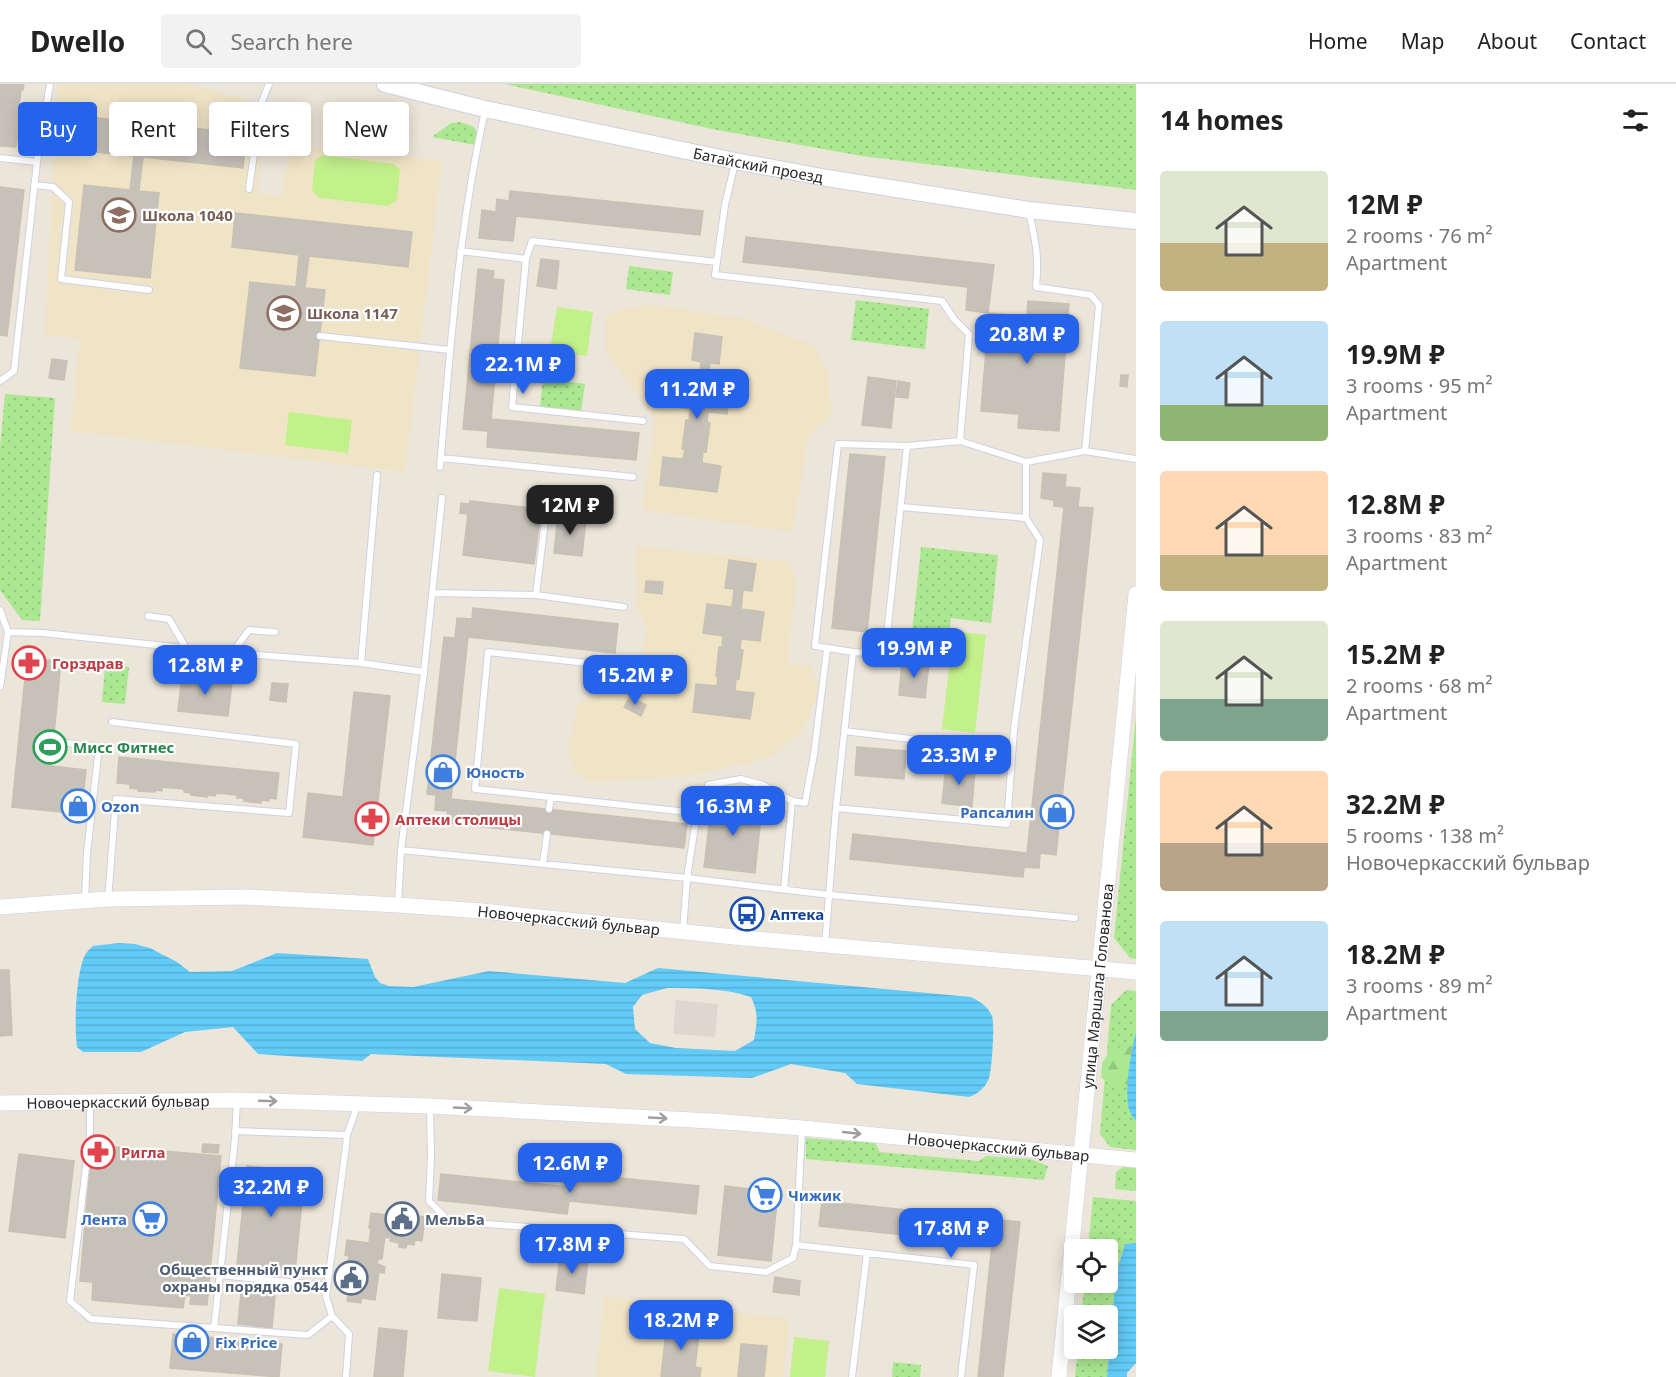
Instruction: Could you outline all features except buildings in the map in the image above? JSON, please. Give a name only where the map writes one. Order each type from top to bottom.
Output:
[{"type":"main road","name":"Батайский проезд","points":[[385,84],[485,109],[735,162],[1029,210],[1136,221]]},
{"type":"street","name":"улица Маршала Голованова","points":[[1059,1377],[1136,594]]},
{"type":"street","name":"Новочеркасский бульвар","points":[[0,907],[108,899],[247,897],[398,905],[1136,972]]},
{"type":"street","name":"Новочеркасский бульвар","points":[[0,1103],[237,1100],[430,1106],[711,1121],[1136,1160]]},
{"type":"lane","points":[[0,381],[14,371],[34,185],[50,84]]},
{"type":"lane","points":[[249,189],[261,104],[269,84]]},
{"type":"lane","points":[[440,467],[460,251],[485,109]]},
{"type":"lane","points":[[0,158],[37,162]]},
{"type":"lane","points":[[735,162],[725,206],[715,275],[942,301],[954,319],[969,334],[960,441]]},
{"type":"lane","points":[[34,185],[52,187],[69,202],[61,279],[149,290]]},
{"type":"lane","points":[[1029,210],[1037,249],[1036,287],[1091,295],[1099,305],[1085,451]]},
{"type":"lane","points":[[643,421],[512,407],[526,259],[532,241],[717,261]]},
{"type":"lane","points":[[460,251],[526,259]]},
{"type":"lane","points":[[320,336],[450,350]]},
{"type":"lane","points":[[907,446],[885,654],[815,646],[838,444],[907,446],[960,441],[1026,462],[1085,451],[1136,459]]},
{"type":"lane","points":[[441,458],[633,477]]},
{"type":"lane","points":[[836,808],[1007,824],[1014,729],[1040,540],[1026,518],[1026,462]]},
{"type":"lane","points":[[361,663],[377,475]]},
{"type":"lane","points":[[398,905],[401,850],[442,498]]},
{"type":"lane","points":[[901,507],[1026,518]]},
{"type":"lane","points":[[536,595],[545,521]]},
{"type":"lane","points":[[432,593],[536,595],[624,607]]},
{"type":"lane","points":[[0,610],[8,632],[0,687]]},
{"type":"lane","points":[[148,616],[169,619],[186,648]]},
{"type":"lane","points":[[232,653],[249,630],[275,632]]},
{"type":"lane","points":[[8,632],[44,633],[232,653],[361,663],[423,672]]},
{"type":"lane","points":[[708,785],[741,779],[763,785],[792,801],[805,803],[814,754],[827,649]]},
{"type":"lane","points":[[614,666],[488,652],[475,789],[697,813],[682,932]]},
{"type":"lane","points":[[825,945],[836,808],[853,652]]},
{"type":"lane","points":[[108,899],[116,799],[289,813],[296,744],[112,722]]},
{"type":"lane","points":[[844,731],[927,741]]},
{"type":"lane","points":[[67,743],[99,747],[87,854],[85,900]]},
{"type":"lane","points":[[549,810],[550,797]]},
{"type":"lane","points":[[784,890],[792,801]]},
{"type":"lane","points":[[543,864],[547,834]]},
{"type":"lane","points":[[401,850],[1075,918]]},
{"type":"lane","points":[[214,1328],[237,1100]]},
{"type":"lane","points":[[90,1101],[90,1133],[70,1301],[91,1318],[308,1335],[332,1316]]},
{"type":"lane","points":[[346,1377],[349,1334],[332,1316],[326,1296],[347,1135],[358,1104]]},
{"type":"lane","points":[[430,1106],[429,1201],[449,1221],[684,1239],[710,1266],[766,1272],[793,1258],[796,1245],[802,1128]]},
{"type":"lane","points":[[235,1131],[347,1135]]},
{"type":"lane","points":[[796,1245],[974,1265],[961,1377]]},
{"type":"lane","points":[[852,1377],[867,1253]]},
{"type":"lane","points":[[220,1275],[327,1286]]},
{"type":"shaded area","points":[[57,84],[189,84],[254,102],[209,102],[209,156],[262,156],[257,193],[281,196],[289,156],[311,156],[311,148],[317,146],[323,147],[323,156],[400,156],[442,161],[405,472],[70,431],[80,339],[45,335],[54,156],[97,156],[97,102],[56,102]]},
{"type":"shaded area","points":[[648,304],[741,318],[813,345],[828,375],[832,415],[809,435],[792,532],[642,510],[655,419],[606,353],[606,315]]},
{"type":"shaded area","points":[[635,546],[790,562],[796,585],[787,662],[810,666],[819,687],[804,729],[772,757],[689,776],[590,782],[574,772],[567,751],[578,705],[641,658],[647,627],[638,612]]},
{"type":"shaded area","points":[[676,1000],[718,1004],[715,1037],[673,1034]]},
{"type":"shaded area","points":[[604,1296],[790,1319],[783,1377],[596,1377]]},
{"type":"green space","points":[[505,84],[1136,84],[1136,190],[862,156],[717,130]]},
{"type":"green space","points":[[460,122],[474,127],[477,133],[475,145],[432,137],[451,123]]},
{"type":"green space","points":[[322,155],[394,164],[400,170],[397,200],[388,206],[320,198],[312,191],[315,161]]},
{"type":"green space","points":[[629,266],[673,272],[670,295],[626,289]]},
{"type":"green space","points":[[856,300],[929,309],[925,349],[851,340]]},
{"type":"green space","points":[[557,307],[593,312],[587,356],[550,351]]},
{"type":"green space","points":[[543,378],[585,384],[581,412],[540,407]]},
{"type":"green space","points":[[5,394],[55,398],[40,621],[22,620],[0,590],[0,448]]},
{"type":"green space","points":[[289,412],[352,420],[348,453],[285,445]]},
{"type":"green space","points":[[921,547],[998,555],[991,623],[951,618],[948,646],[911,642]]},
{"type":"green space","points":[[953,631],[986,635],[975,733],[942,729]]},
{"type":"green space","points":[[105,665],[129,667],[125,704],[102,702]]},
{"type":"green space","points":[[1136,715],[1136,959],[1130,958],[1114,938]]},
{"type":"green space","points":[[1126,990],[1136,991],[1136,1033],[1129,1068],[1136,1121],[1136,1150],[1110,1147],[1100,1134],[1111,1005]]},
{"type":"green space","points":[[1127,1046],[1136,1050],[1134,1083],[1111,1086],[1101,1077],[1102,1063],[1112,1049]]},
{"type":"green space","points":[[806,1138],[875,1143],[880,1152],[979,1161],[986,1156],[1030,1159],[1048,1166],[1044,1180],[806,1159]]},
{"type":"green space","points":[[1123,1167],[1136,1168],[1136,1191],[1115,1189],[1116,1172]]},
{"type":"green space","points":[[1093,1197],[1136,1201],[1136,1243],[1125,1244],[1118,1267],[1118,1239],[1089,1239]]},
{"type":"green space","points":[[499,1288],[545,1294],[535,1377],[488,1371]]},
{"type":"green space","points":[[1084,1293],[1114,1293],[1113,1305],[1082,1305]]},
{"type":"green space","points":[[794,1337],[829,1341],[825,1377],[790,1377]]},
{"type":"green space","points":[[1077,1359],[1109,1359],[1107,1377],[1075,1377]]},
{"type":"green space","points":[[893,1362],[921,1365],[920,1377],[892,1377]]},
{"type":"water","points":[[119,943],[150,948],[177,962],[190,972],[232,971],[277,953],[368,959],[375,977],[380,983],[389,986],[413,987],[489,971],[625,983],[658,968],[971,997],[986,1007],[992,1016],[991,1065],[986,1084],[969,1097],[857,1084],[845,1073],[791,1064],[752,1078],[626,1074],[606,1064],[371,1054],[362,1061],[258,1054],[233,1027],[185,1032],[141,1052],[83,1052],[77,1047],[76,1038],[77,988],[84,957],[93,946]],"holes":[[[667,988],[720,990],[751,997],[757,1018],[754,1040],[735,1051],[676,1048],[650,1043],[635,1029],[633,1007],[642,995]]]},
{"type":"water","points":[[1136,1033],[1136,1121],[1129,1111],[1127,1092],[1130,1060]]},
{"type":"water","points":[[1136,1243],[1136,1363],[1127,1373],[1127,1377],[1107,1377],[1109,1359],[1118,1359],[1118,1305],[1113,1305],[1114,1293],[1118,1293],[1118,1267],[1125,1244]]},
{"type":"place","name":"Школа 1040","points":[[119,215]]},
{"type":"place","name":"Школа 1147","points":[[284,313]]},
{"type":"place","name":"Горздрав","points":[[29,663]]},
{"type":"place","name":"Мисс Фитнес","points":[[50,747]]},
{"type":"place","name":"Юность","points":[[443,772]]},
{"type":"place","name":"Ozon","points":[[78,806]]},
{"type":"place","name":"Рапсалин","points":[[1057,812]]},
{"type":"place","name":"Аптеки столицы","points":[[372,819]]},
{"type":"place","name":"Аптека","points":[[747,914]]},
{"type":"place","name":"Ригла","points":[[98,1152]]},
{"type":"place","name":"Чижик","points":[[765,1195]]},
{"type":"place","name":"Лента","points":[[150,1219]]},
{"type":"place","name":"МельБа","points":[[402,1219]]},
{"type":"place","name":"Общественный пункт охраны порядка 0544","points":[[351,1278]]},
{"type":"place","name":"Fix Price","points":[[192,1342]]}]
